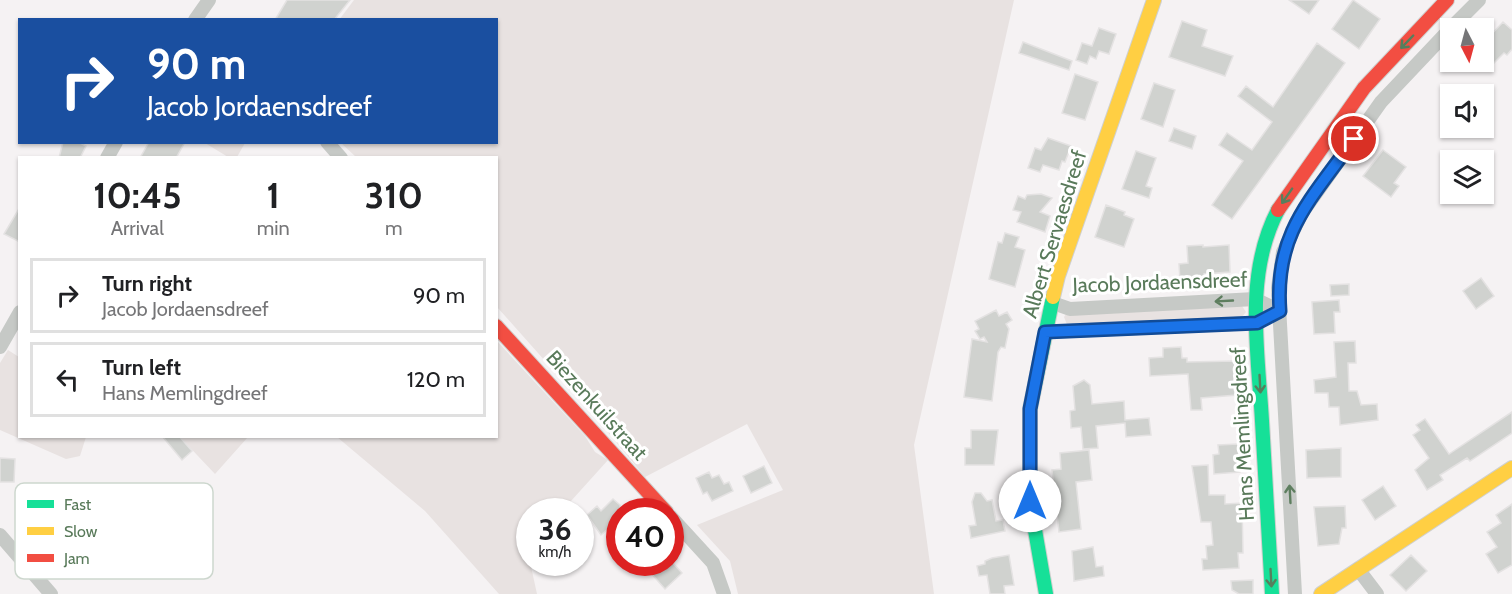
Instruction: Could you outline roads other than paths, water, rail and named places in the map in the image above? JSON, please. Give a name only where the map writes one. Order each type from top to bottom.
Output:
[{"type":"street","points":[[196,18],[209,0]]},
{"type":"street","name":"Albert Servaesdreef","points":[[1046,594],[1030,501],[1030,409],[1058,276],[1154,0]]},
{"type":"street","name":"Hans Memlingdreef","points":[[1272,594],[1255,299],[1257,262],[1274,217],[1364,88],[1447,0]]},
{"type":"street","points":[[1462,18],[1479,0]]},
{"type":"street","points":[[1295,594],[1278,273],[1291,232],[1381,102],[1440,40]]},
{"type":"street","points":[[1364,88],[1381,102]]},
{"type":"street","points":[[329,144],[339,156]]},
{"type":"street","name":"Jacob Jordaensdreef","points":[[1053,303],[1070,309],[1255,299],[1280,311]]},
{"type":"street","points":[[1045,332],[1257,323],[1280,311]]},
{"type":"street","points":[[0,347],[18,316]]},
{"type":"street","name":"Biezenkuilstraat","points":[[498,328],[653,498]]},
{"type":"street","points":[[1321,594],[1512,468]]},
{"type":"street","points":[[684,531],[713,563],[724,594]]},
{"type":"street","points":[[0,535],[15,552]]},
{"type":"street","points":[[1358,569],[1377,594]]},
{"type":"street","points":[[38,579],[51,594]]}]
